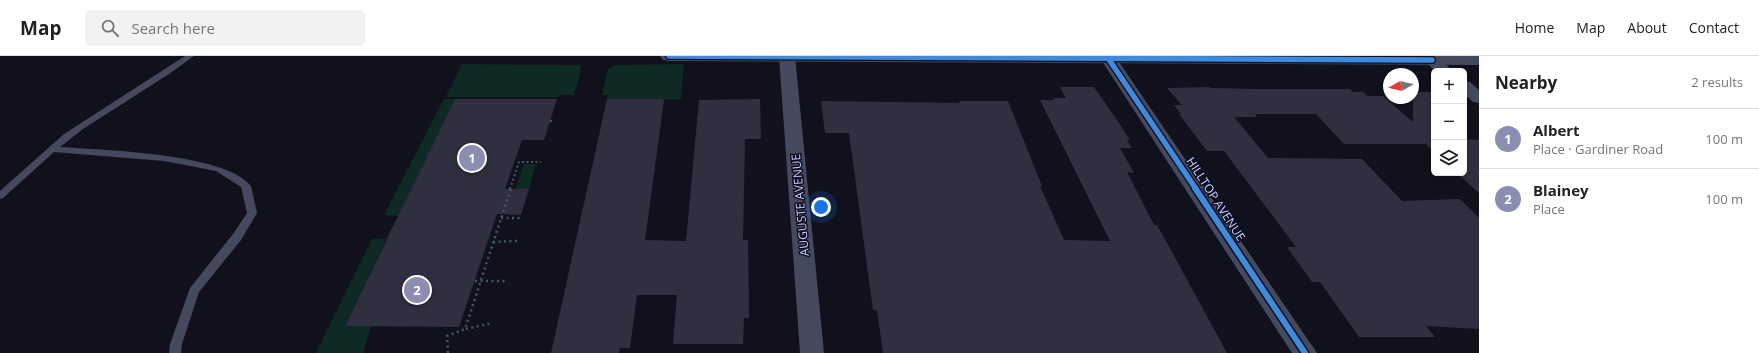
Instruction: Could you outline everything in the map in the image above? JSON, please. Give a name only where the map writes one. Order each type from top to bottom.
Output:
[{"type":"street","points":[[669,56],[1108,58],[1218,57],[1479,60]]},
{"type":"street","name":"AUGUSTE AVENUE","points":[[787,56],[812,353]]},
{"type":"street","name":"HILLTOP AVENUE","points":[[1108,58],[1305,353]]},
{"type":"street","points":[[1432,60],[1441,68]]},
{"type":"street","points":[[1467,88],[1479,98]]},
{"type":"lane","points":[[0,196],[52,149],[91,119],[157,80],[190,56]]},
{"type":"lane","points":[[52,149],[164,158],[219,169],[246,186],[252,214],[237,237],[194,291],[176,344],[175,353]]},
{"type":"path","points":[[465,329],[519,162],[541,162]]},
{"type":"path","points":[[506,186],[511,186]]},
{"type":"path","points":[[501,218],[524,218]]},
{"type":"path","points":[[493,242],[517,241]]},
{"type":"path","points":[[475,281],[505,281]]},
{"type":"path","points":[[448,353],[447,336],[465,329],[492,323]]},
{"type":"green space","points":[[462,64],[580,65],[581,71],[574,95],[559,95],[558,97],[446,97]]},
{"type":"green space","points":[[684,64],[681,99],[607,99],[608,95],[602,95],[608,69],[615,65]]},
{"type":"green space","points":[[444,99],[455,99],[405,203],[409,239],[386,240],[345,326],[371,326],[363,353],[316,353],[372,239],[386,239],[398,216],[384,215]]},
{"type":"green space","points":[[524,164],[536,164],[529,189],[515,189]]},
{"type":"building","points":[[1060,87],[1094,87],[1130,140],[1127,140],[1132,148],[1120,148],[1134,173],[1127,172],[1154,225],[1157,225],[1227,353],[883,353],[877,310],[873,310],[849,133],[825,133],[821,101],[960,103],[959,101],[1008,101],[1042,186],[1040,186],[1064,240],[1110,241],[1040,100],[1066,98]]},
{"type":"building","points":[[1209,87],[1258,89],[1350,89],[1353,92],[1363,92],[1367,96],[1383,96],[1383,104],[1392,104],[1413,122],[1413,104],[1419,104],[1419,92],[1431,92],[1431,149],[1426,144],[1344,144],[1316,114],[1255,114],[1257,117],[1234,117],[1268,158],[1362,159],[1402,201],[1460,199],[1479,218],[1479,329],[1426,326],[1435,337],[1359,337],[1320,282],[1312,282],[1287,247],[1296,247],[1224,151],[1207,151],[1179,114],[1181,114],[1174,105],[1182,105],[1167,88]]},
{"type":"building","points":[[455,99],[557,99],[544,140],[522,140],[505,189],[529,189],[521,215],[497,214],[459,327],[345,326]]},
{"type":"building","points":[[607,99],[664,100],[645,240],[686,241],[699,100],[760,99],[761,139],[745,139],[743,240],[748,240],[749,318],[744,318],[743,344],[673,344],[677,295],[637,295],[630,348],[620,348],[619,353],[551,353]]},
{"type":"building","points":[[1467,139],[1479,140],[1479,193],[1460,176],[1467,176]]},
{"type":"cycle path","points":[[669,56],[1432,60]]},
{"type":"cycle path","points":[[1108,58],[1305,353]]},
{"type":"place","name":"Albert","points":[[472,158]]},
{"type":"place","name":"Blainey","points":[[417,290]]}]
